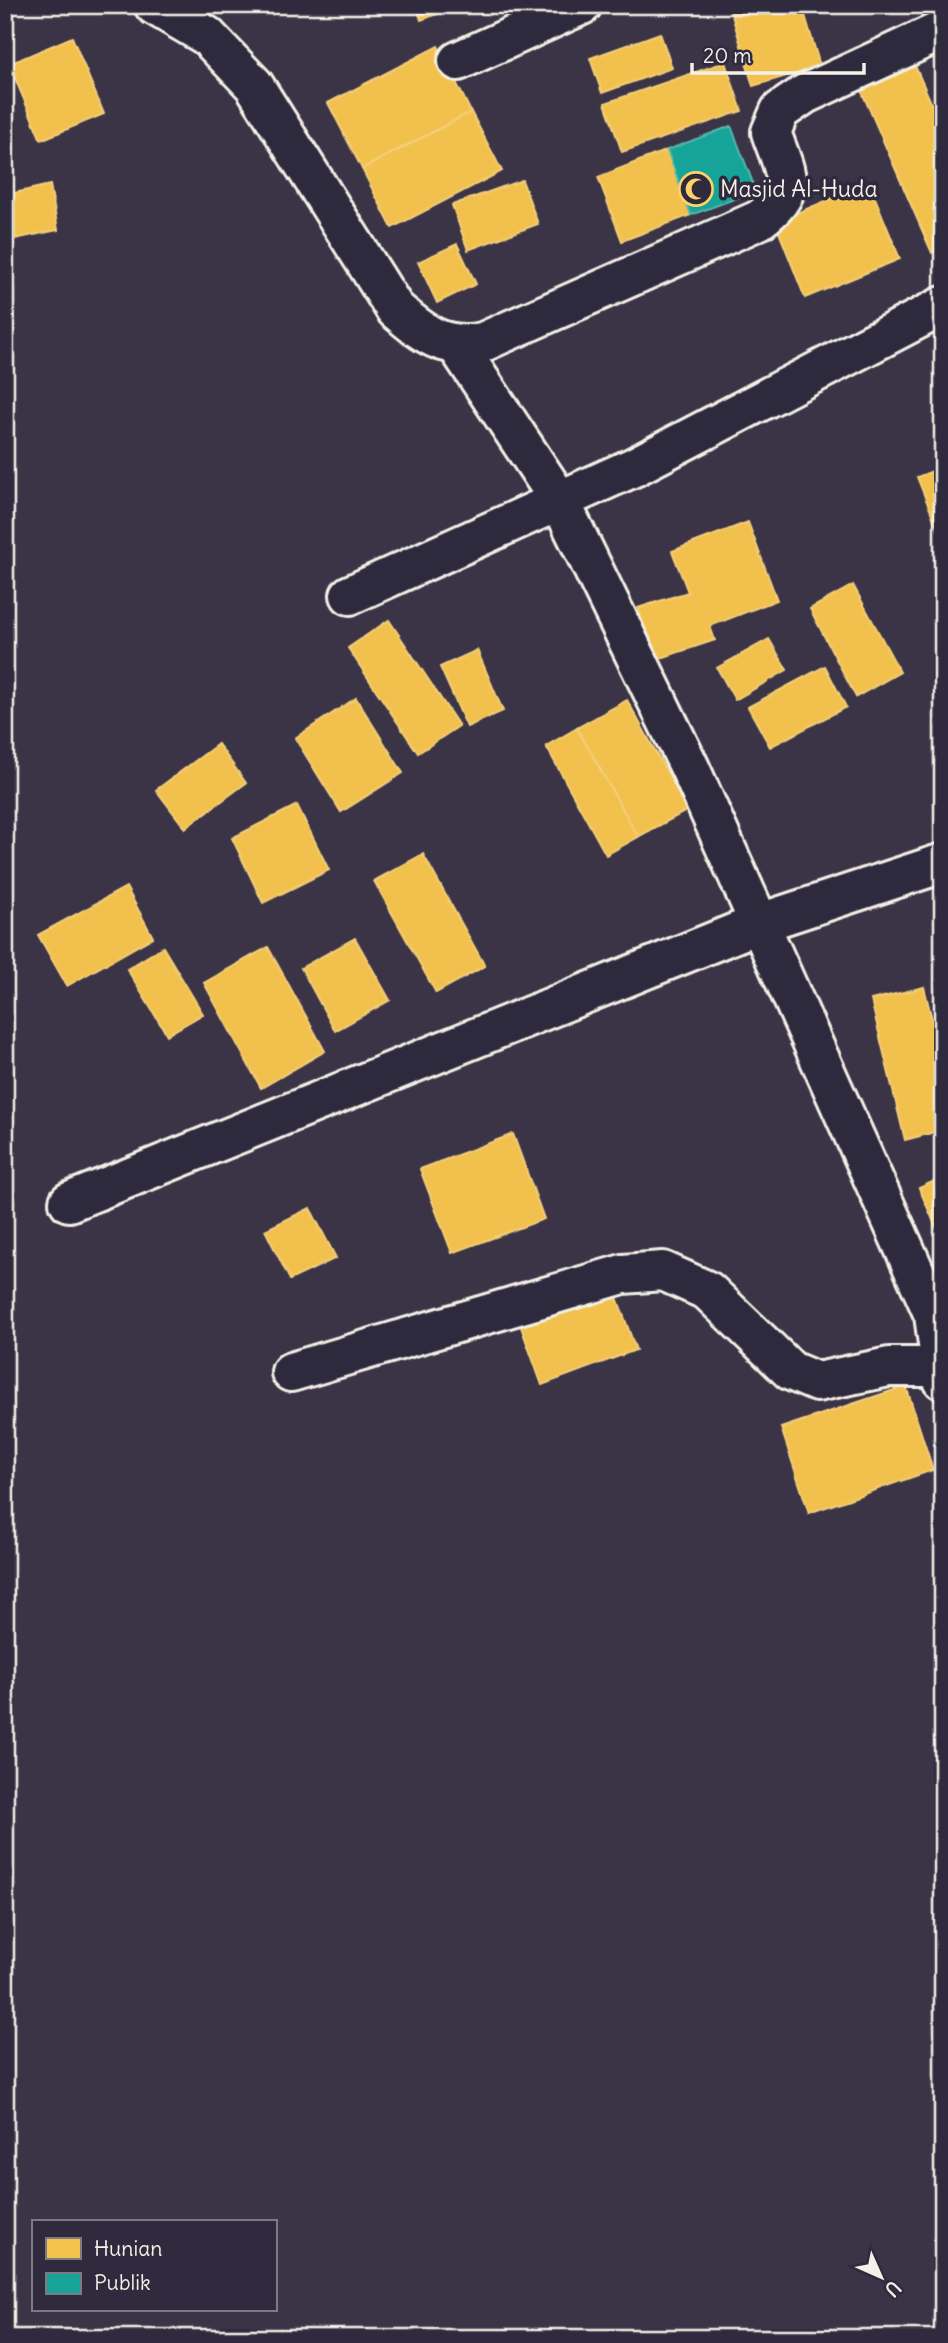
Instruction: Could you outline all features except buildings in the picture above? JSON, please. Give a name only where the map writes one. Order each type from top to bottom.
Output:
[{"type":"street","points":[[154,5],[207,36],[254,85],[395,309],[423,333],[458,347],[483,342],[759,220],[778,206],[785,193],[787,181],[771,132],[780,111],[805,94],[943,30]]},
{"type":"street","points":[[458,61],[582,5]]},
{"type":"street","points":[[350,595],[634,467],[943,306]]},
{"type":"street","points":[[291,1372],[623,1274],[663,1271],[708,1292],[791,1371],[817,1382],[889,1367],[942,1373],[934,1315],[690,768],[560,501],[458,347]]},
{"type":"street","points":[[69,1202],[760,923],[943,863]]},
{"type":"place","name":"Masjid Al-Huda","points":[[696,189]]}]
